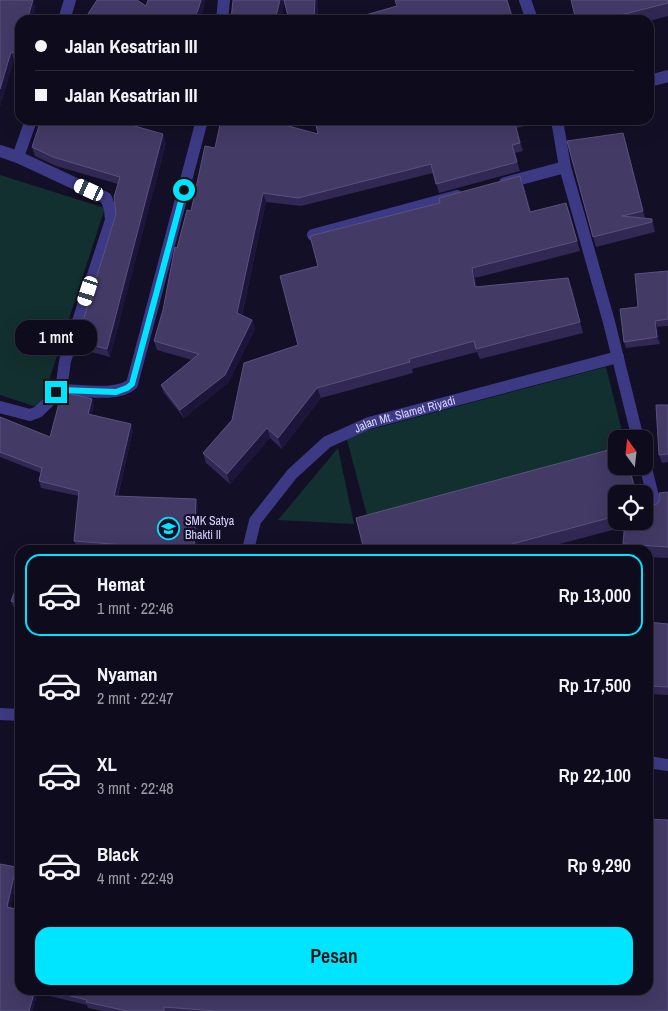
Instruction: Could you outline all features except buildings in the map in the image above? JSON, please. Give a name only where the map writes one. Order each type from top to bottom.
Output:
[{"type":"street","points":[[66,15],[70,0]]},
{"type":"street","points":[[222,15],[224,0]]},
{"type":"street","points":[[525,0],[530,15]]},
{"type":"street","points":[[654,80],[668,76]]},
{"type":"street","points":[[18,157],[29,125]]},
{"type":"street","points":[[61,390],[116,392],[132,384],[201,125]]},
{"type":"street","points":[[558,125],[565,166],[618,357],[636,430]]},
{"type":"street","points":[[0,151],[18,157],[106,198],[110,209],[110,220],[65,361],[61,390],[38,412],[30,415],[0,407]]},
{"type":"street","points":[[491,187],[565,166]]},
{"type":"street","points":[[313,235],[472,192]]},
{"type":"street","name":"Jalan Mt. Slamet Riyadi","points":[[249,545],[255,521],[292,474],[327,442],[369,423],[618,357]]},
{"type":"street","points":[[648,475],[656,508]]},
{"type":"street","points":[[0,714],[15,715]]},
{"type":"street","points":[[653,763],[668,765]]},
{"type":"green space","points":[[0,175],[105,208],[40,408],[0,395]]},
{"type":"green space","points":[[606,367],[622,430],[608,430],[608,460],[369,523],[346,436]]},
{"type":"green space","points":[[338,448],[354,524],[278,520]]},
{"type":"place","name":"SMK Satya Bhakti II","points":[[169,528]]},
{"type":"route","points":[[56,392],[61,390],[116,392],[122,391],[132,384],[176,226],[184,190]]}]
